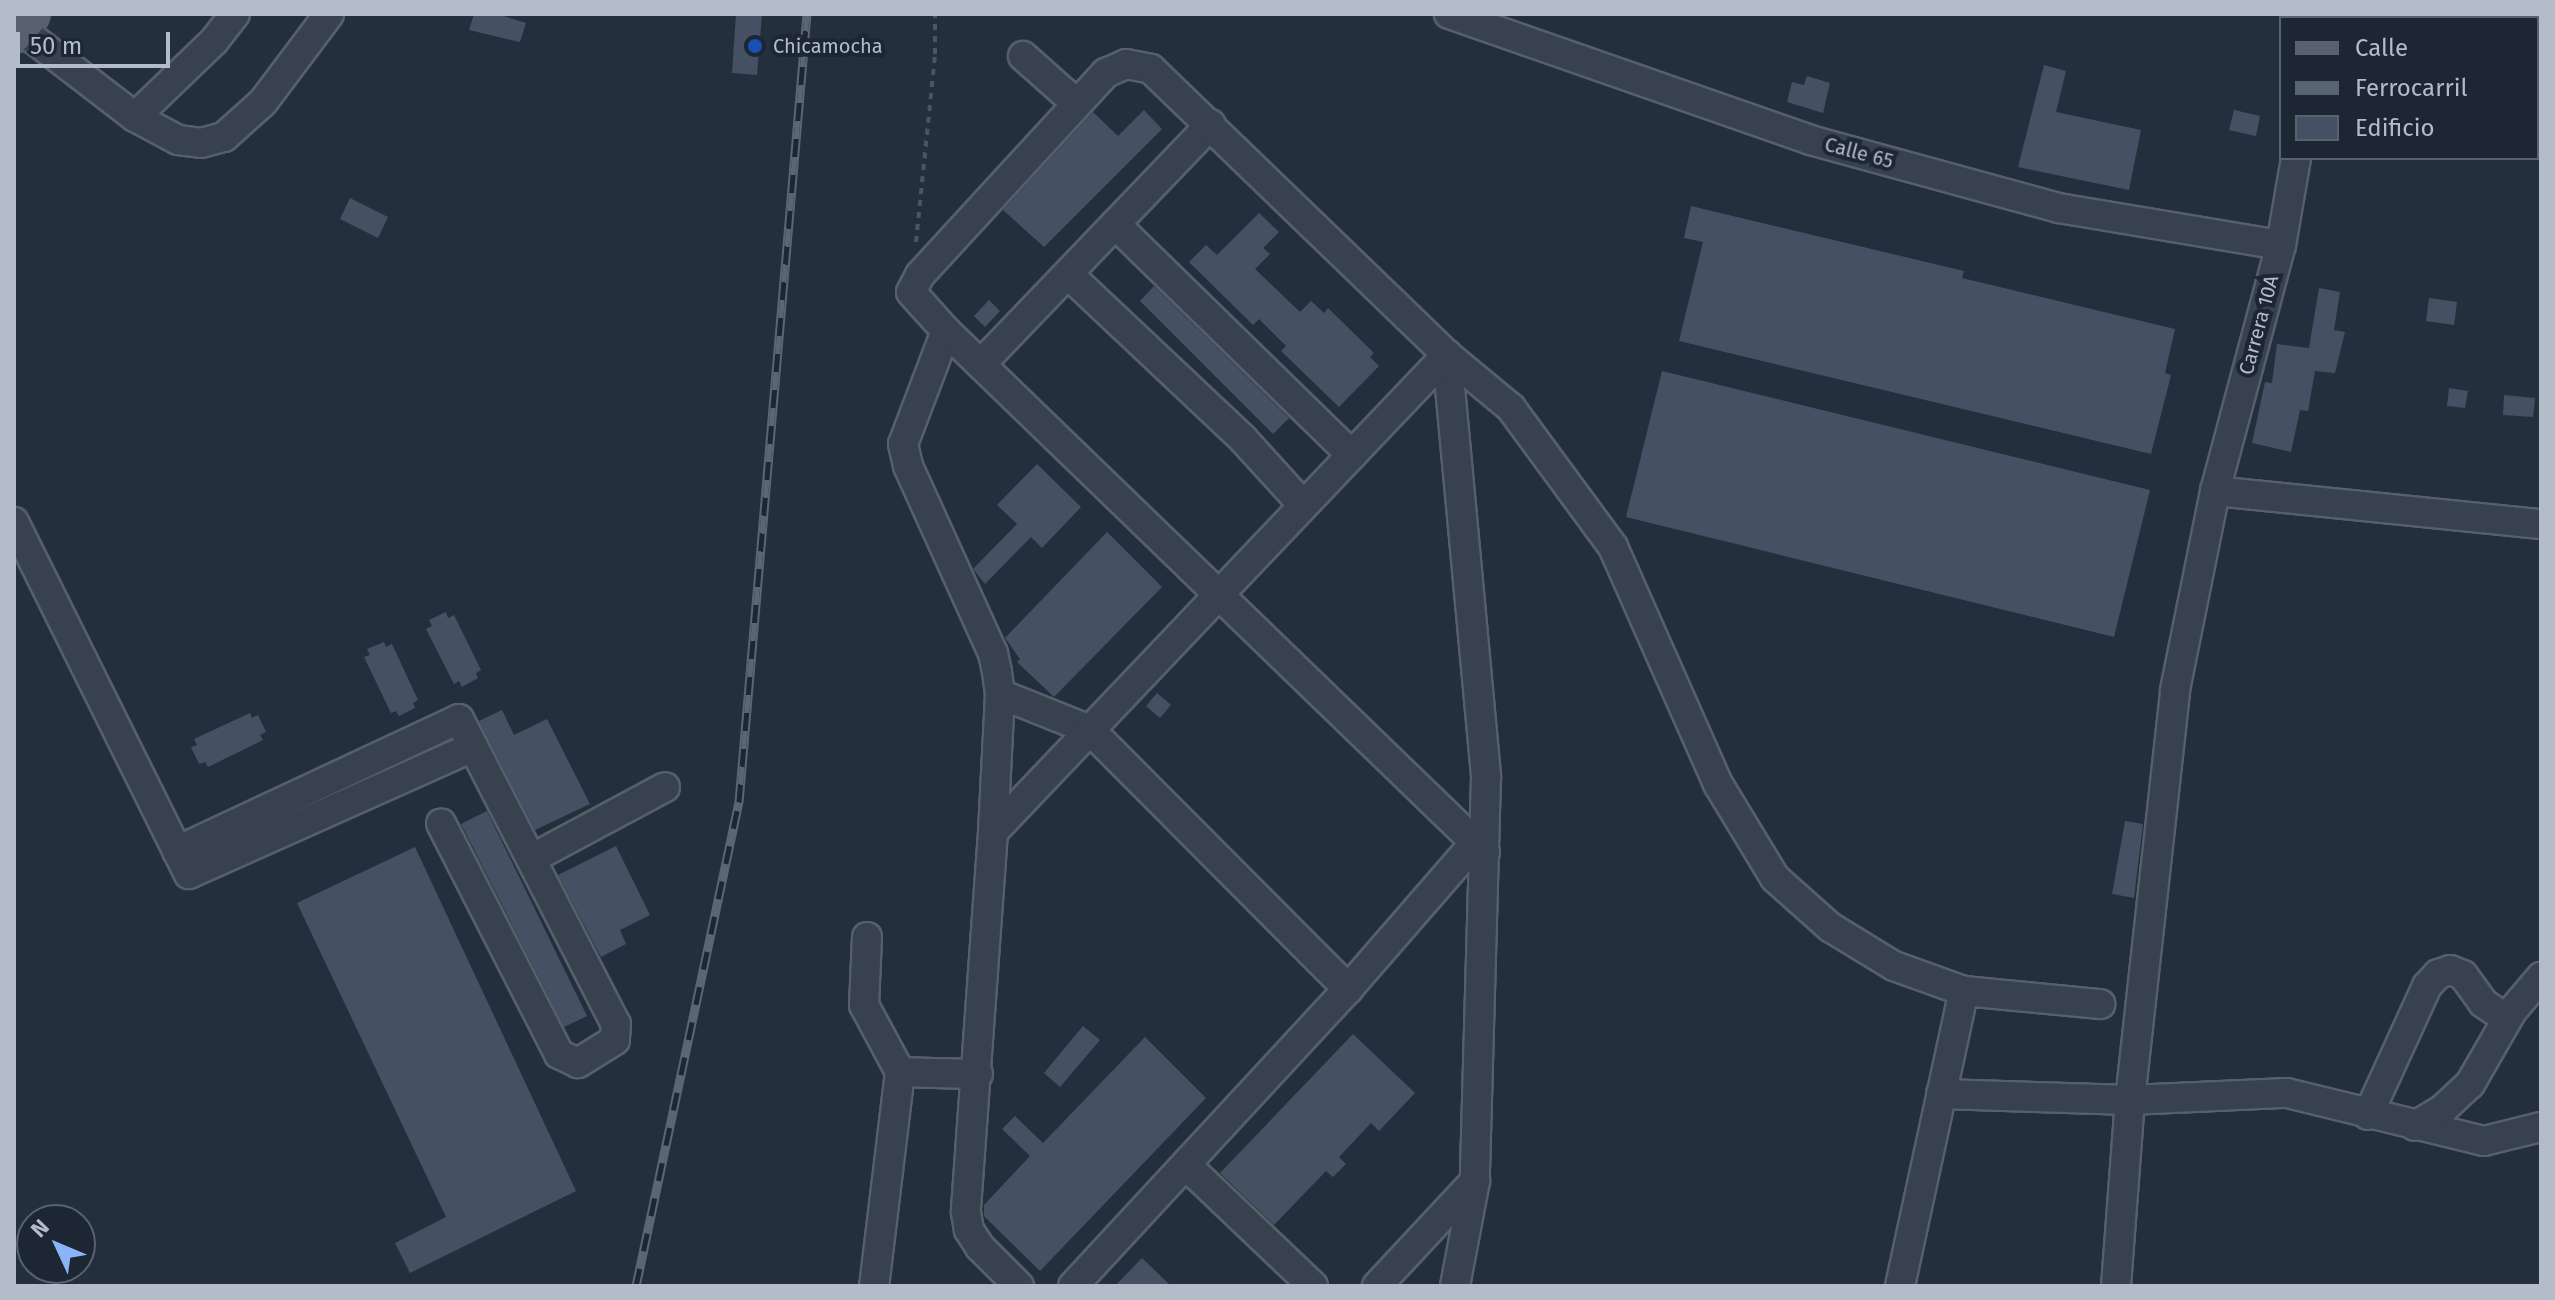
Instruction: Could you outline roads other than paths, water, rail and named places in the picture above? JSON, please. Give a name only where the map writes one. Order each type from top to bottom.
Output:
[{"type":"street","points":[[135,117],[214,41],[235,14]]},
{"type":"street","points":[[21,26],[135,117],[178,140],[201,143],[224,137],[263,102],[329,14]]},
{"type":"street","name":"Calle 65","points":[[1449,14],[1810,140],[2059,208],[2281,245]]},
{"type":"street","points":[[1023,56],[1077,104]]},
{"type":"street","points":[[1481,847],[946,331],[911,292],[920,275],[1106,73],[1126,64],[1151,69],[1447,355],[1511,408],[1613,547],[1718,784],[1775,878],[1830,927],[1881,958],[1964,991],[2100,1004]]},
{"type":"street","points":[[981,364],[1211,124]]},
{"type":"street","name":"Carrera 10A","points":[[2116,1286],[2130,1100],[2175,690],[2215,491],[2281,245],[2296,160]]},
{"type":"street","points":[[1115,224],[1352,455]]},
{"type":"street","points":[[1068,274],[1243,439],[1303,505]]},
{"type":"street","points":[[946,331],[903,444],[908,466],[993,653],[1000,694],[978,1074],[966,1212],[969,1230],[980,1247],[1019,1286]]},
{"type":"street","points":[[993,832],[1447,355]]},
{"type":"street","points":[[1447,355],[1486,777],[1481,847],[1475,1181],[1455,1286]]},
{"type":"street","points":[[2215,491],[2541,524]]},
{"type":"street","points":[[14,522],[183,862]]},
{"type":"street","points":[[1000,694],[1090,730],[1348,989]]},
{"type":"street","points":[[183,862],[459,719],[616,1024],[615,1040],[578,1063],[559,1054],[441,823]]},
{"type":"street","points":[[183,862],[473,747]]},
{"type":"street","points":[[531,859],[665,787]]},
{"type":"street","points":[[1073,1286],[1481,847]]},
{"type":"street","points":[[867,937],[864,1005],[900,1072],[874,1286]]},
{"type":"street","points":[[2368,1115],[2427,986],[2438,974],[2450,970],[2463,975],[2483,1003],[2507,1019]]},
{"type":"street","points":[[2415,1126],[2443,1109],[2470,1084],[2507,1019],[2541,977]]},
{"type":"street","points":[[1900,1286],[1964,991]]},
{"type":"street","points":[[900,1072],[978,1074]]},
{"type":"street","points":[[1941,1094],[2130,1100],[2287,1093],[2484,1141],[2541,1127]]},
{"type":"street","points":[[1187,1166],[1313,1286]]},
{"type":"street","points":[[1377,1286],[1475,1181]]},
{"type":"railway","points":[[636,1286],[739,802],[807,14]]},
{"type":"place","name":"Chicamocha","points":[[755,46]]}]
